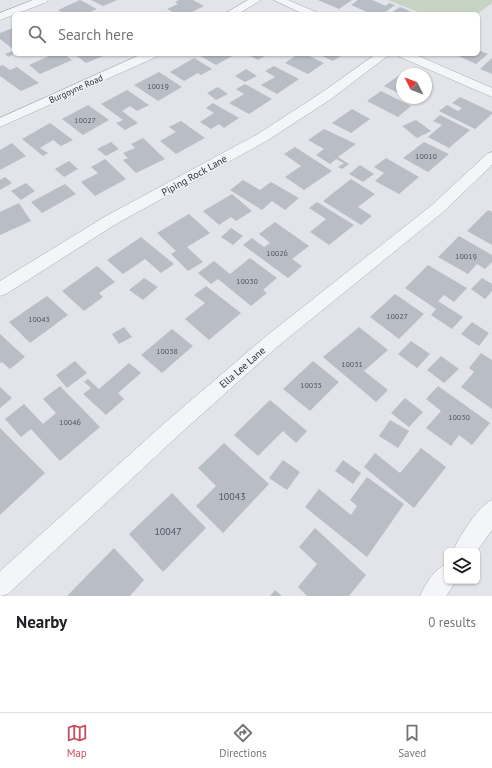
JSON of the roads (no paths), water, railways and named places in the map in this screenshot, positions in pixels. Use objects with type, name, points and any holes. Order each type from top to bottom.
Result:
[{"type":"street","points":[[13,12],[43,0]]},
{"type":"street","points":[[234,12],[256,0]]},
{"type":"street","points":[[279,0],[307,12]]},
{"type":"street","points":[[0,17],[12,12]]},
{"type":"street","name":"Burgoyne Road","points":[[0,123],[148,56]]},
{"type":"street","name":"Piping Rock Lane","points":[[0,289],[111,220],[263,137],[326,96],[381,56]]},
{"type":"street","points":[[409,56],[492,92]]},
{"type":"street","name":"Ella Lee Lane","points":[[0,586],[193,410],[271,342],[437,209],[492,157]]},
{"type":"street","points":[[466,548],[492,511]]},
{"type":"street","points":[[432,596],[444,579]]},
{"type":"street","points":[[0,592],[4,596]]}]
